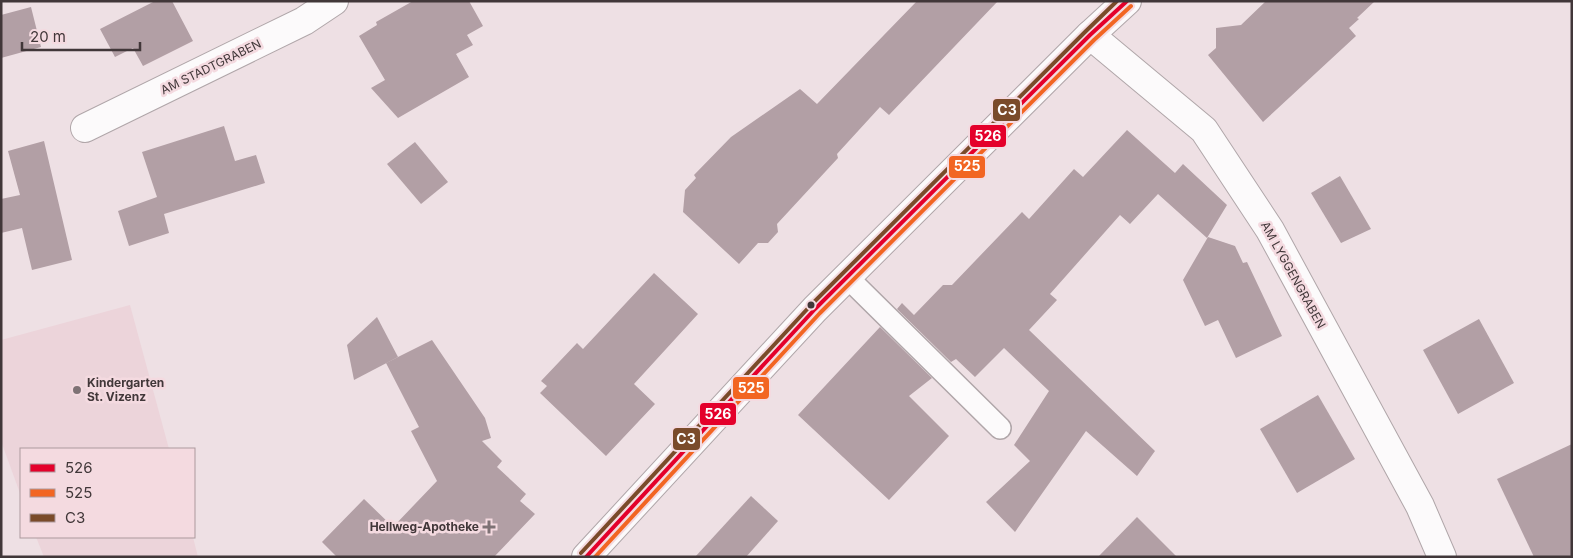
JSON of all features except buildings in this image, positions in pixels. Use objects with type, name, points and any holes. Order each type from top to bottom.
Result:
[{"type":"street","name":"AM STADTGRABEN","points":[[85,128],[304,21],[334,1]]},
{"type":"street","points":[[586,557],[846,277],[1090,35],[1127,1]]},
{"type":"street","name":"AM LYGGENGRABEN","points":[[1090,35],[1204,130],[1270,230],[1420,506],[1442,557]]},
{"type":"lane","points":[[846,277],[1000,428]]},
{"type":"shaded area","name":"Kindergarten St. Vizenz","points":[[130,305],[169,448],[20,448],[20,493],[1,441],[1,340]]},
{"type":"shaded area","points":[[36,538],[193,538],[198,557],[44,557]]},
{"type":"transit line","name":"C3","points":[[581,553],[811,305],[1117,1]]},
{"type":"transit line","name":"526","points":[[586,557],[815,309],[1090,35],[1127,1]]},
{"type":"transit line","name":"525","points":[[595,557],[820,313],[1094,40],[1131,6]]},
{"type":"place","name":"Kindergarten St. Vizenz","points":[[77,390]]},
{"type":"place","name":"Hellweg-Apotheke","points":[[489,527]]}]
